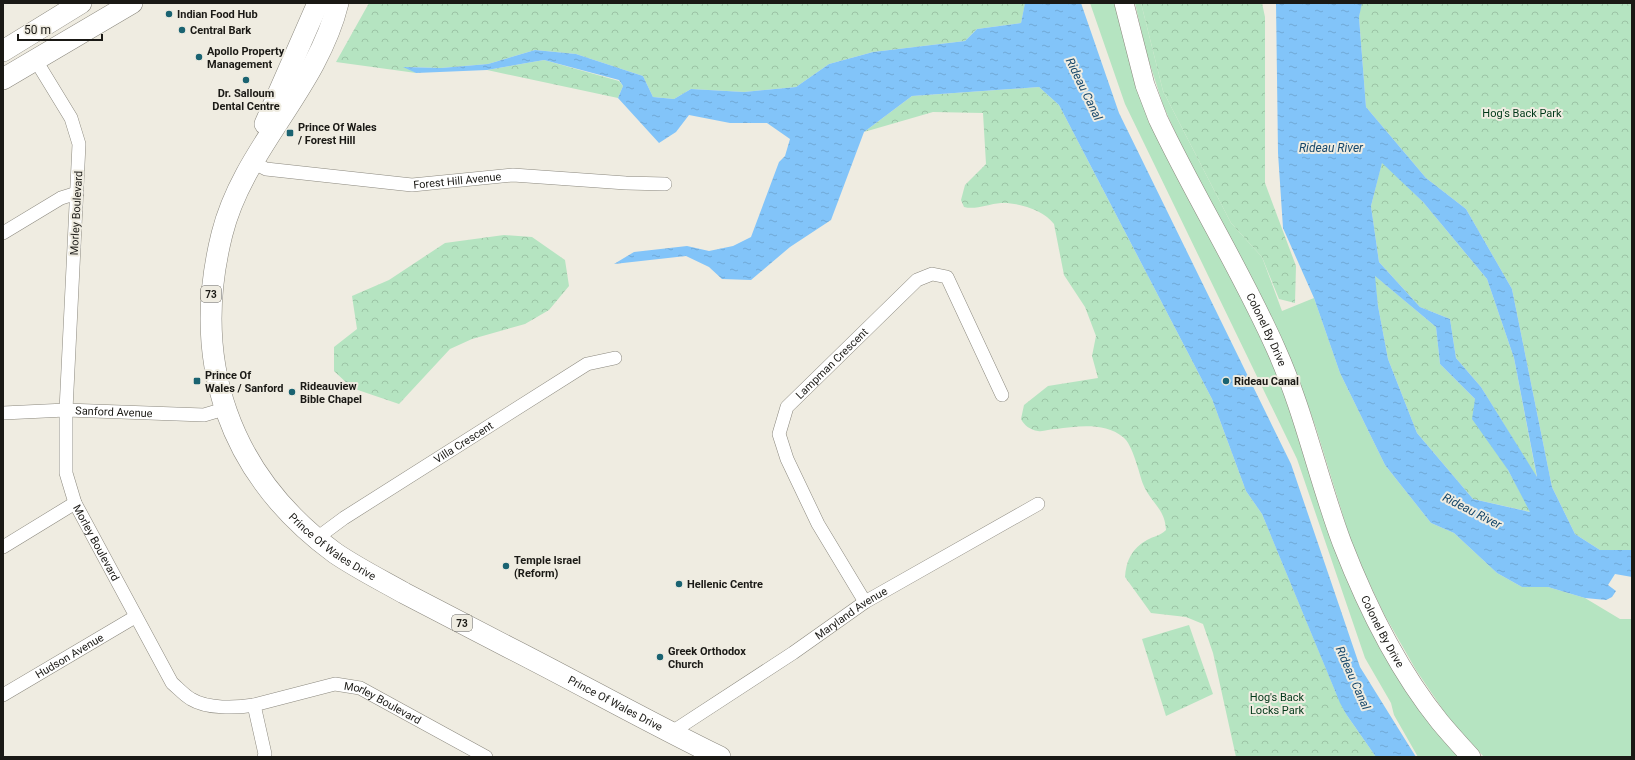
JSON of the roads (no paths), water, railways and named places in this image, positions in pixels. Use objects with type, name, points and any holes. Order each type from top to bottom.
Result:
[{"type":"main road","points":[[3,51],[82,3]]},
{"type":"main road","points":[[3,79],[132,3]]},
{"type":"main road","points":[[300,49],[302,3]]},
{"type":"main road","name":"Prince Of Wales Drive","points":[[295,80],[300,49],[318,3]]},
{"type":"main road","name":"Prince Of Wales Drive","points":[[345,3],[335,12],[295,80],[266,123],[254,159],[230,208],[222,235],[211,296],[213,349],[224,410],[241,448],[262,480],[285,508],[334,552],[367,573],[720,757]]},
{"type":"main road","name":"Colonel By Drive","points":[[1124,3],[1144,85],[1158,119],[1277,350],[1307,431],[1342,542],[1358,582],[1391,647],[1417,689],[1439,721],[1471,757]]},
{"type":"street","name":"Morley Boulevard","points":[[35,59],[71,118],[79,144],[66,410],[66,473],[76,503],[172,683],[192,700],[217,707],[244,707],[335,684],[360,688],[486,757]]},
{"type":"street","name":"Forest Hill Avenue","points":[[254,159],[266,169],[412,185],[514,175],[626,183],[665,184]]},
{"type":"street","points":[[3,233],[61,198],[77,193]]},
{"type":"street","name":"Lampman Crescent","points":[[865,602],[818,524],[787,460],[779,434],[787,407],[917,280],[932,274],[947,277],[1002,395]]},
{"type":"street","name":"Villa Crescent","points":[[317,538],[344,518],[587,364],[615,358]]},
{"type":"street","name":"Sanford Avenue","points":[[3,413],[66,410],[204,414],[224,410]]},
{"type":"street","points":[[3,547],[76,503]]},
{"type":"street","name":"Maryland Avenue","points":[[672,732],[794,653],[865,602],[1038,504]]},
{"type":"street","name":"Hudson Avenue","points":[[3,695],[135,616]]},
{"type":"street","points":[[254,705],[265,754],[264,757]]},
{"type":"water","name":"Rideau Canal","points":[[1025,3],[1081,3],[1119,113],[1291,464],[1360,667],[1416,757],[1376,757],[1346,714],[1340,703],[1262,514],[1246,491],[1212,399],[1059,105],[1039,87],[912,96],[864,132],[831,220],[790,247],[751,280],[722,279],[709,267],[686,256],[614,264],[634,252],[687,246],[709,251],[733,246],[751,237],[779,162],[785,156],[790,139],[767,123],[730,123],[689,115],[676,132],[659,143],[618,98],[623,86],[619,80],[544,60],[487,70],[416,73],[403,67],[441,68],[488,64],[535,50],[576,54],[643,76],[653,97],[674,99],[691,89],[744,92],[796,87],[829,64],[873,52],[965,41],[977,29],[1021,23]]},
{"type":"water","name":"Rideau River","points":[[1276,3],[1362,3],[1359,17],[1366,107],[1426,178],[1466,209],[1512,289],[1552,487],[1575,534],[1600,550],[1632,550],[1632,577],[1615,574],[1608,585],[1616,591],[1612,597],[1606,600],[1585,598],[1548,587],[1522,587],[1497,573],[1454,533],[1431,523],[1385,465],[1340,373],[1314,298],[1283,228],[1278,153]],"holes":[[[1382,163],[1423,202],[1487,279],[1514,358],[1537,477],[1481,387],[1456,358],[1450,319],[1420,307],[1379,262],[1371,206]],[[1375,276],[1436,327],[1440,364],[1475,399],[1472,419],[1508,470],[1530,512],[1473,499],[1417,433],[1388,359],[1378,306]]]},
{"type":"place","name":"Indian Food Hub","points":[[169,14]]},
{"type":"place","name":"Central Bark","points":[[182,30]]},
{"type":"place","name":"Apollo Property Management","points":[[199,57]]},
{"type":"place","name":"Dr. Salloum Dental Centre","points":[[246,80]]},
{"type":"place","name":"Prince Of Wales / Forest Hill","points":[[290,133]]},
{"type":"place","name":"Prince Of Wales / Sanford","points":[[197,381]]},
{"type":"place","name":"Rideau Canal","points":[[1226,381]]},
{"type":"place","name":"Rideauview Bible Chapel","points":[[292,392]]},
{"type":"place","name":"Temple Israel (Reform)","points":[[506,566]]},
{"type":"place","name":"Hellenic Centre","points":[[679,584]]},
{"type":"place","name":"Greek Orthodox Church","points":[[660,657]]},
{"type":"park label","name":"Hog's Back Park","points":[[1522,113]]},
{"type":"park label","name":"Hog's Back Locks Park","points":[[1277,703]]}]
